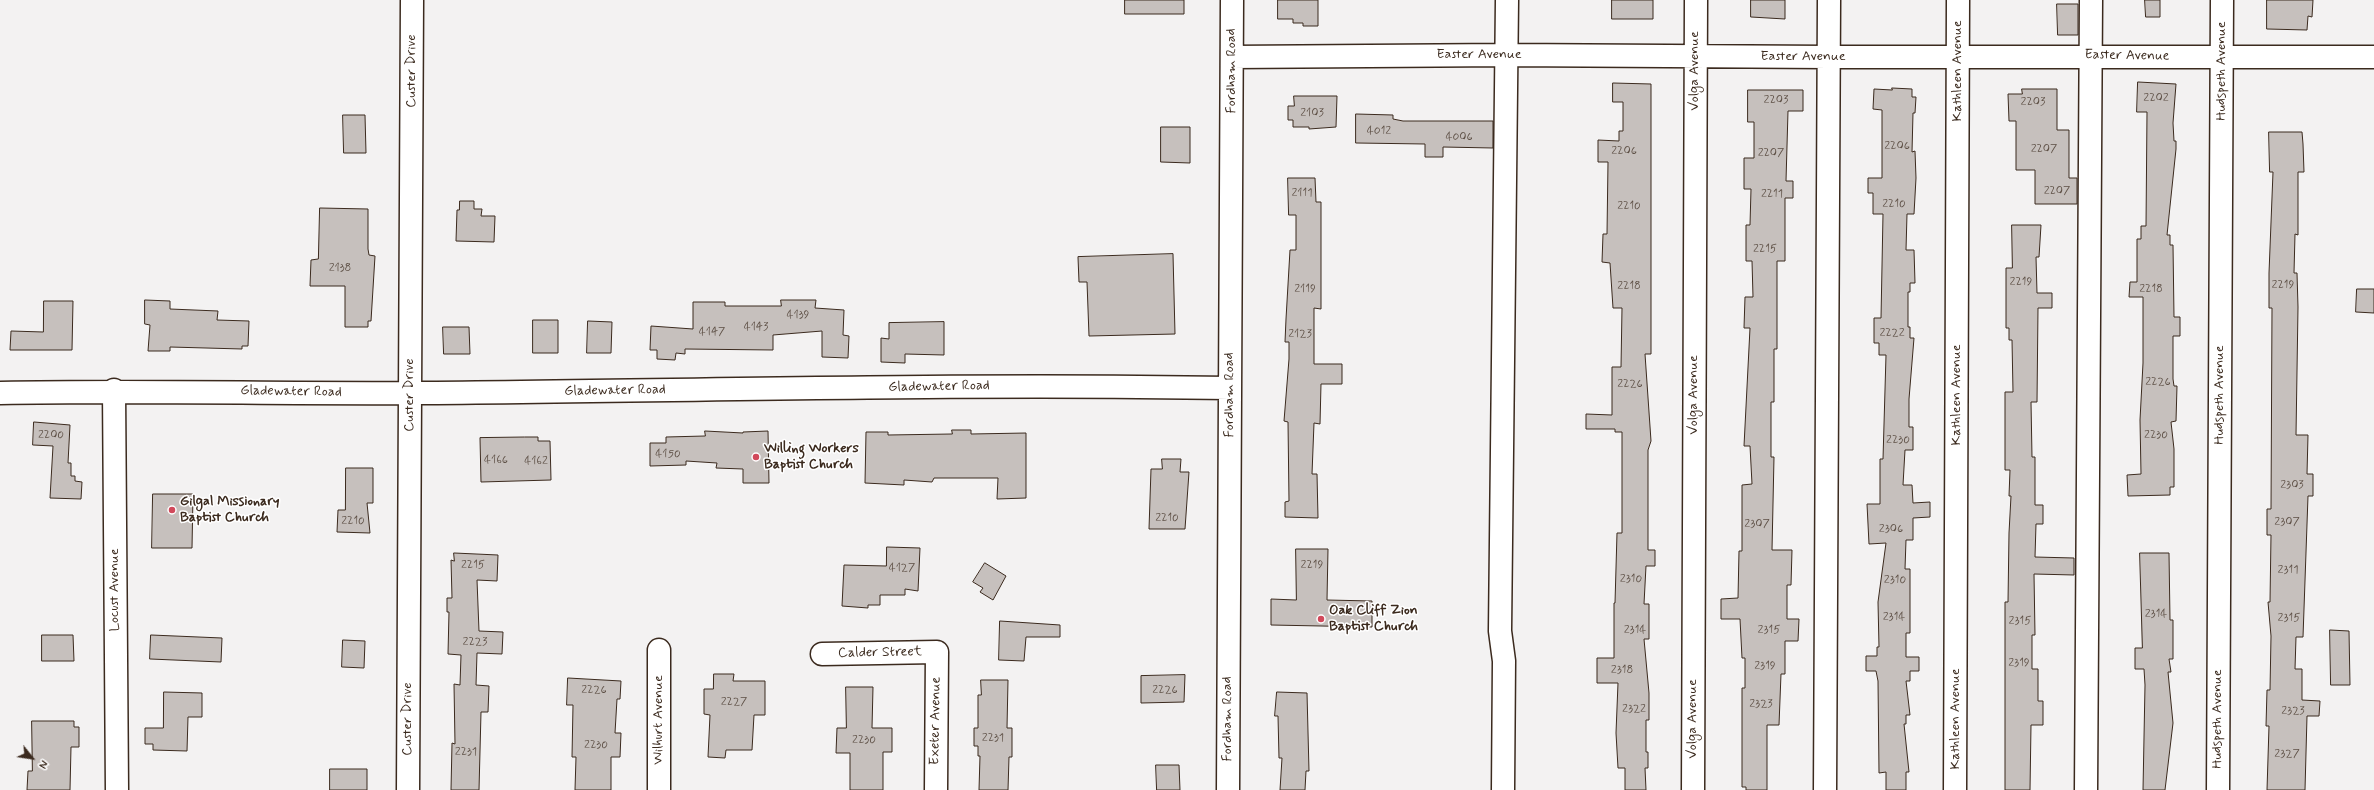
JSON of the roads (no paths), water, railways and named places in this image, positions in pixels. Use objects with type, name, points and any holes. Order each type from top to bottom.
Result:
[{"type":"street","name":"Custer Drive","points":[[408,790],[412,0]]},
{"type":"street","name":"Fordham Road","points":[[1228,790],[1232,0]]},
{"type":"street","points":[[1502,790],[1504,661],[1500,631],[1507,0]]},
{"type":"street","name":"Volga Avenue","points":[[1692,790],[1696,0]]},
{"type":"street","points":[[1825,790],[1830,0]]},
{"type":"street","name":"Kathleen Avenue","points":[[1955,790],[1959,57],[1958,0]]},
{"type":"street","points":[[2086,790],[2091,0]]},
{"type":"street","name":"Hudspeth Avenue","points":[[2218,790],[2222,0]]},
{"type":"street","name":"Easter Avenue","points":[[1232,57],[1506,55],[1829,57],[2374,57]]},
{"type":"street","name":"Gladewater Road","points":[[0,393],[114,390],[410,393],[997,386],[1230,388]]},
{"type":"street","name":"Locust Avenue","points":[[114,390],[117,790]]},
{"type":"street","name":"Wilhurt Avenue","points":[[659,650],[659,790]]},
{"type":"street","name":"Calder Street","points":[[822,654],[937,652]]},
{"type":"street","name":"Exeter Avenue","points":[[936,790],[937,652]]},
{"type":"place","name":"Willing Workers Baptist Church","points":[[756,457]]},
{"type":"place","name":"Gilgal Missionary Baptist Church","points":[[172,510]]},
{"type":"place","name":"Oak Cliff Zion Baptist Church","points":[[1321,619]]}]
